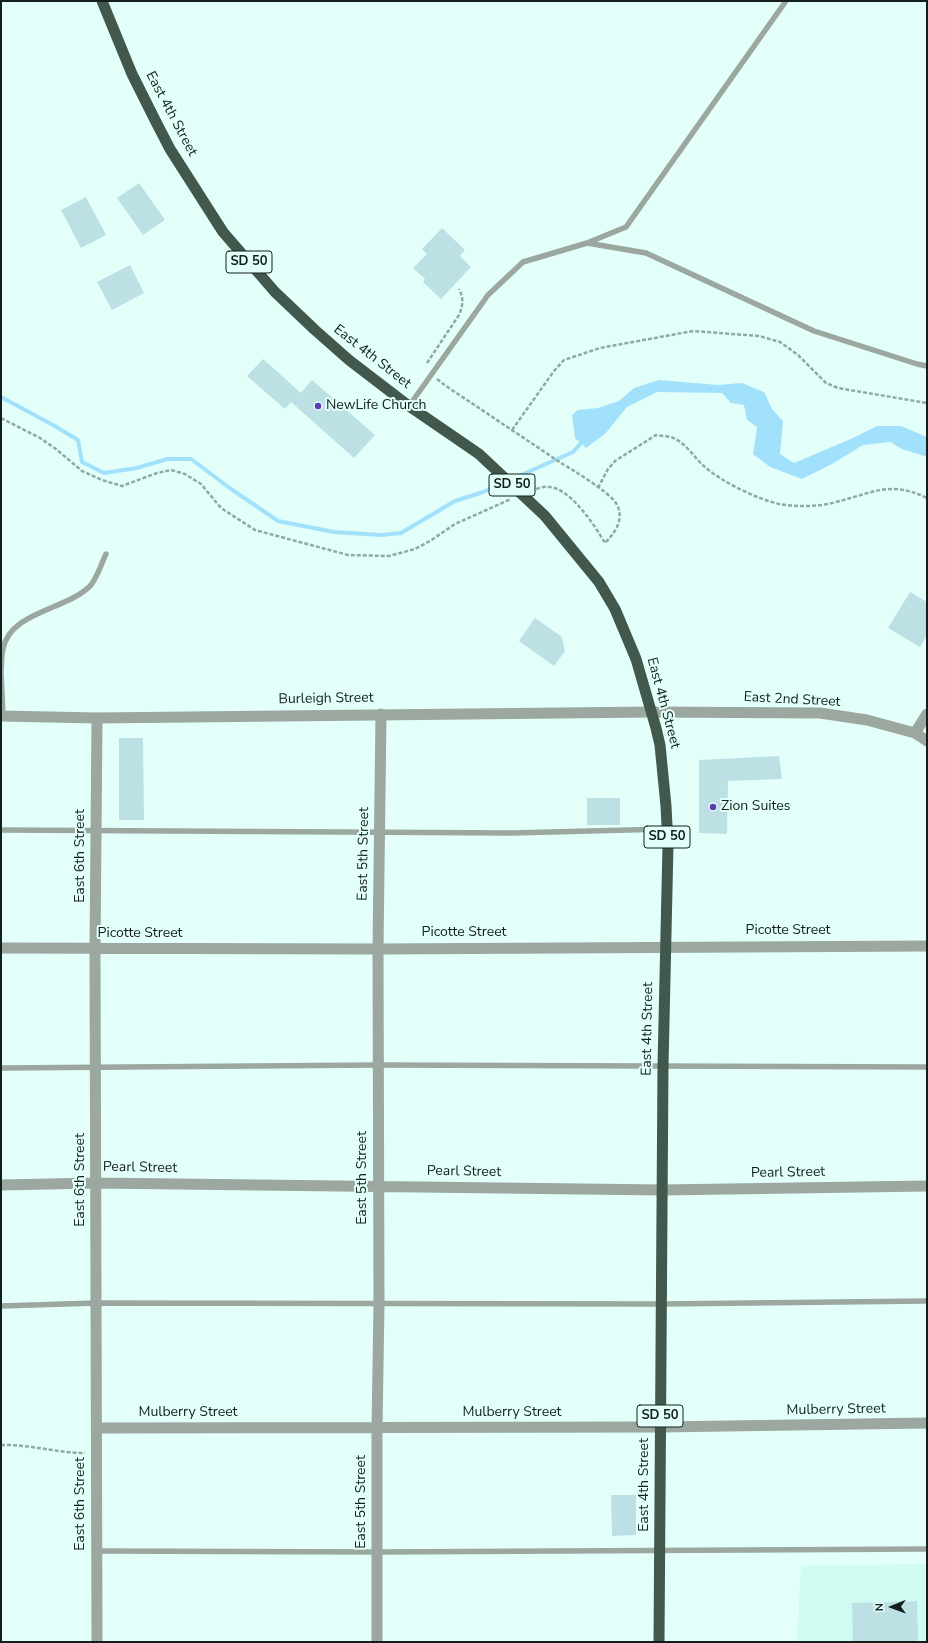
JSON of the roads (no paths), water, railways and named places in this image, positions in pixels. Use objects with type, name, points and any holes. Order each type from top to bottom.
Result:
[{"type":"highway","name":"East 4th Street","points":[[102,1],[129,66],[170,149],[224,232],[275,292],[315,330],[349,360],[409,406],[479,454],[545,516],[599,582],[614,609],[632,648],[652,712],[660,745],[663,766],[667,829],[664,946],[659,1642]]},
{"type":"street","name":"Burleigh Street","points":[[2,716],[97,718],[652,712]]},
{"type":"street","name":"East 2nd Street","points":[[652,712],[820,714],[867,720],[915,733],[927,741]]},
{"type":"street","name":"East 5th Street","points":[[377,1642],[377,1428],[379,1304],[378,948],[381,714]]},
{"type":"street","points":[[915,733],[927,714]]},
{"type":"street","name":"East 6th Street","points":[[97,718],[95,949],[97,1642]]},
{"type":"street","name":"Picotte Street","points":[[1,948],[95,949],[927,946]]},
{"type":"street","name":"Pearl Street","points":[[1,1184],[96,1183],[662,1190],[927,1186]]},
{"type":"street","name":"Mulberry Street","points":[[97,1428],[660,1428],[927,1423]]},
{"type":"lane","points":[[409,406],[488,295],[523,262],[587,243],[626,227],[786,1]]},
{"type":"lane","points":[[587,243],[646,253],[814,331],[927,366]]},
{"type":"lane","points":[[2,716],[1,672],[3,648],[12,630],[30,617],[68,601],[90,586],[106,554]]},
{"type":"lane","points":[[1,830],[96,832],[512,833],[667,829]]},
{"type":"lane","points":[[1,1068],[378,1066],[927,1067]]},
{"type":"lane","points":[[1,1306],[96,1303],[661,1304],[927,1301]]},
{"type":"lane","points":[[96,1551],[377,1552],[927,1549]]},
{"type":"water","points":[[659,380],[718,385],[742,383],[764,392],[772,409],[783,421],[780,454],[794,463],[877,426],[901,426],[927,437],[927,457],[902,449],[890,442],[863,445],[832,464],[802,479],[770,467],[753,454],[757,427],[747,420],[744,405],[731,403],[722,393],[657,392],[627,407],[605,434],[586,448],[575,438],[572,415],[578,410],[598,408],[619,401],[634,388]]},
{"type":"waterway","points":[[1,397],[78,440],[82,462],[104,473],[137,468],[167,459],[191,459],[231,489],[278,521],[334,532],[381,535],[401,533],[455,501],[483,492],[573,452],[581,443]]},
{"type":"place","name":"NewLife Church","points":[[318,406]]},
{"type":"place","name":"Zion Suites","points":[[713,807]]}]
